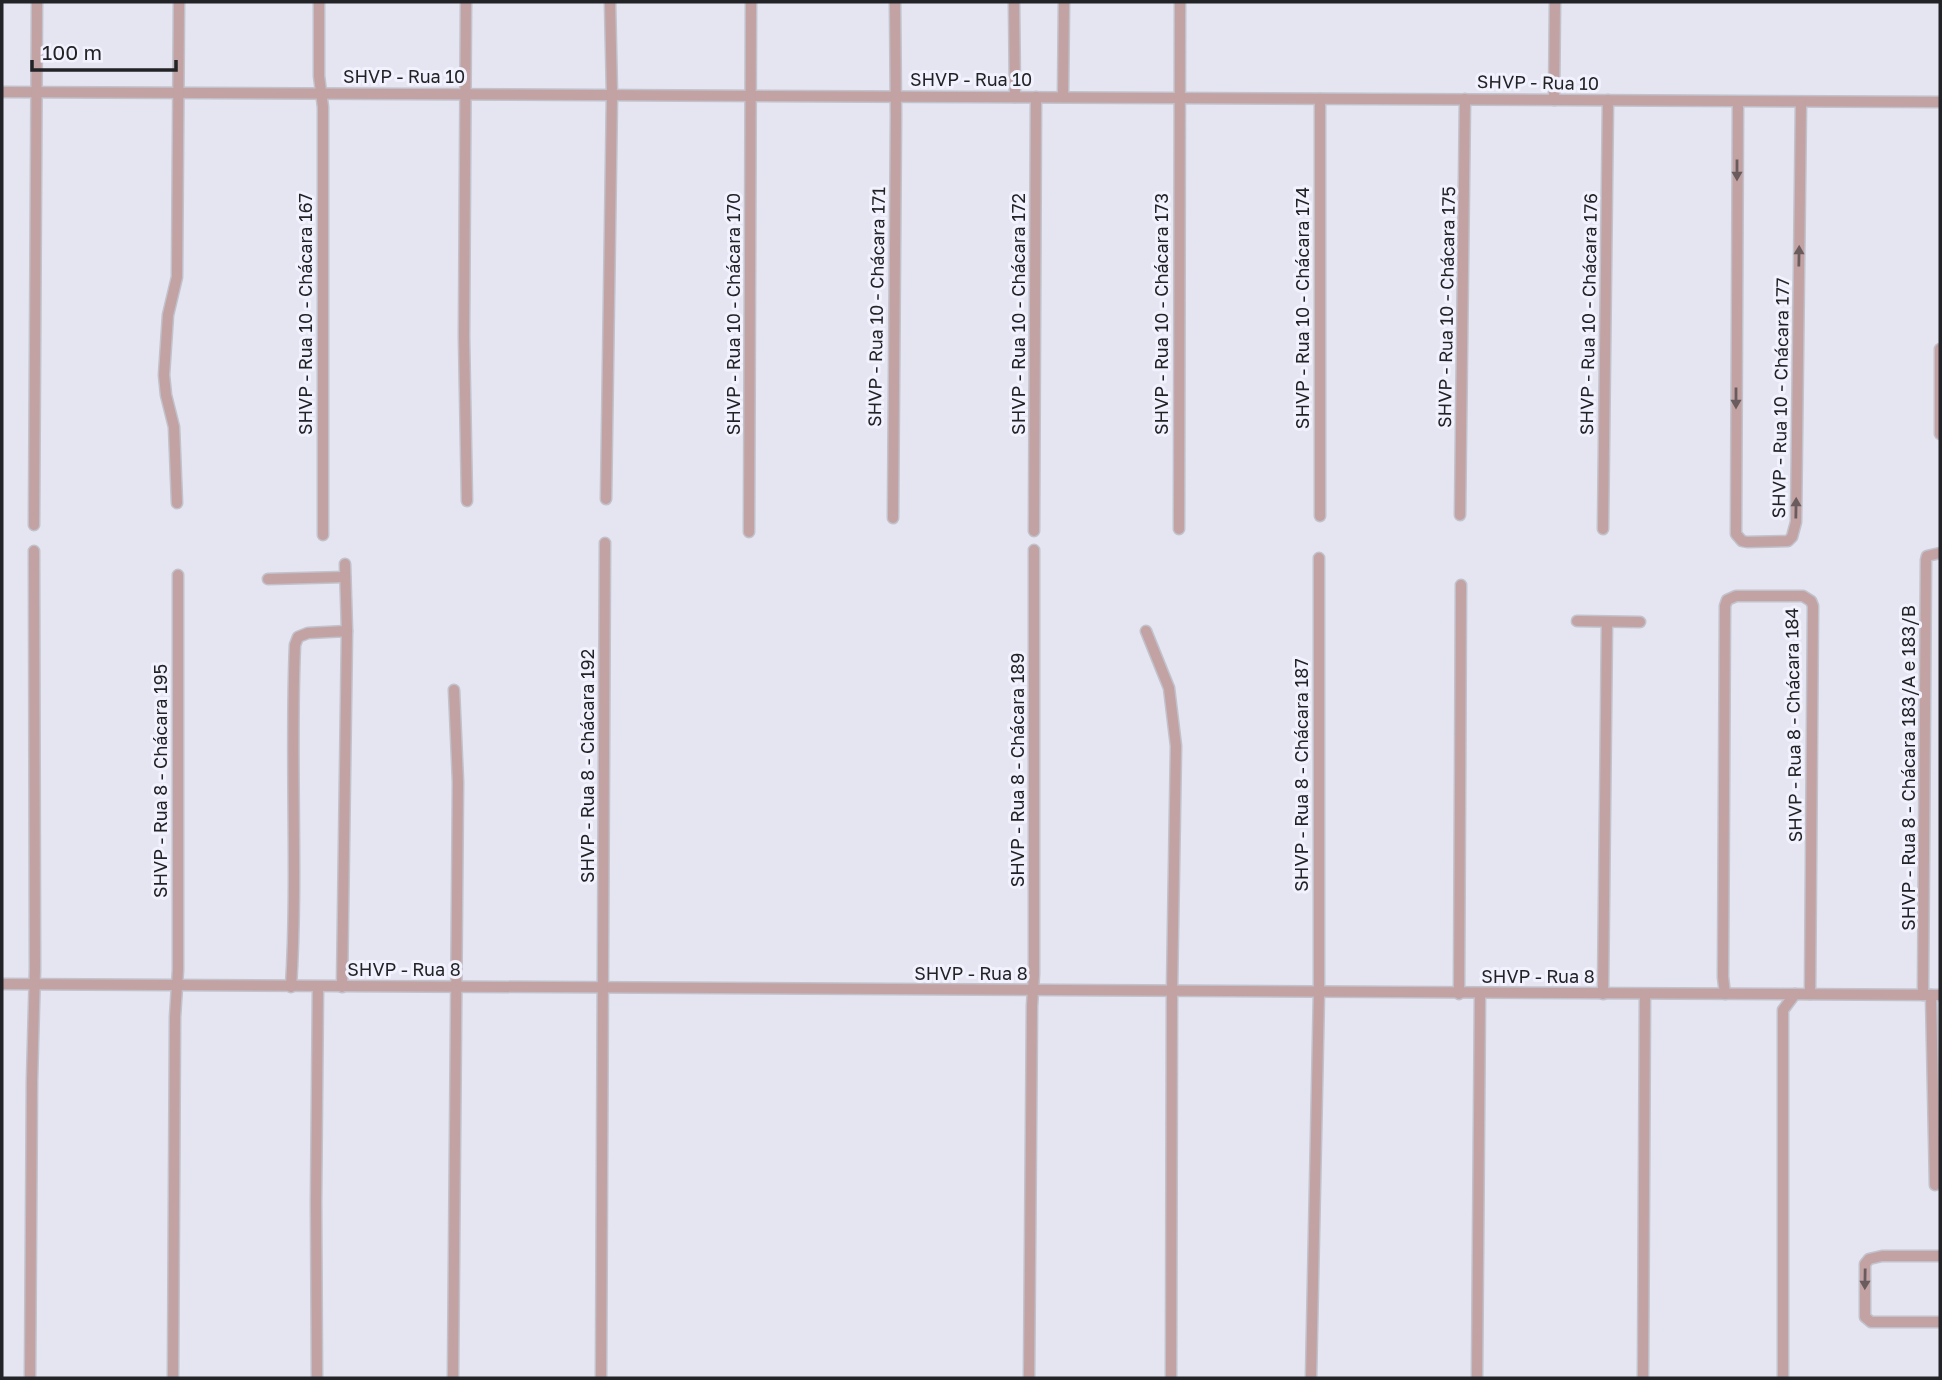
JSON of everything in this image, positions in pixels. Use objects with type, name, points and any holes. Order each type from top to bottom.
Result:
[{"type":"street","points":[[34,524],[37,2]]},
{"type":"street","points":[[177,503],[174,427],[164,376],[168,315],[177,277],[179,2]]},
{"type":"street","name":"SHVP - Rua 10 - Chácara 167","points":[[319,2],[318,76],[323,173],[323,535]]},
{"type":"street","points":[[466,2],[464,337],[467,501]]},
{"type":"street","points":[[606,499],[612,95],[610,2]]},
{"type":"street","name":"SHVP - Rua 10 - Chácara 170","points":[[749,532],[751,2]]},
{"type":"street","name":"SHVP - Rua 10 - Chácara 171","points":[[893,518],[895,2]]},
{"type":"street","points":[[1014,2],[1015,97]]},
{"type":"street","points":[[1063,97],[1064,2]]},
{"type":"street","name":"SHVP - Rua 10 - Chácara 173","points":[[1179,529],[1180,2]]},
{"type":"street","points":[[1554,100],[1555,2]]},
{"type":"street","name":"SHVP - Rua 10","points":[[2,92],[1940,102]]},
{"type":"street","name":"SHVP - Rua 10 - Chácara 172","points":[[1034,531],[1036,97]]},
{"type":"street","name":"SHVP - Rua 10 - Chácara 174","points":[[1320,99],[1320,516]]},
{"type":"street","name":"SHVP - Rua 10 - Chácara 175","points":[[1460,515],[1465,99]]},
{"type":"street","name":"SHVP - Rua 10 - Chácara 176","points":[[1603,528],[1608,100]]},
{"type":"street","name":"SHVP - Rua 10 - Chácara 177","points":[[1738,102],[1736,534],[1737,538],[1747,542],[1788,541],[1792,537],[1796,522],[1801,102]]},
{"type":"street","points":[[1940,349],[1940,434]]},
{"type":"street","name":"SHVP - Rua 8 - Chácara 192","points":[[601,1378],[605,543]]},
{"type":"street","points":[[30,1378],[34,551]]},
{"type":"street","name":"SHVP - Rua 8 - Chácara 189","points":[[1029,1378],[1034,551]]},
{"type":"street","name":"SHVP - Rua 8 - Chácara 183/A e 183/B","points":[[1932,995],[1926,560],[1930,554],[1940,553]]},
{"type":"street","name":"SHVP - Rua 8 - Chácara 187","points":[[1311,1378],[1320,992],[1319,558]]},
{"type":"street","points":[[342,987],[347,631],[345,564]]},
{"type":"street","name":"SHVP - Rua 8 - Chácara 195","points":[[173,1378],[175,987],[178,970],[178,575]]},
{"type":"street","points":[[268,579],[345,577]]},
{"type":"street","points":[[1459,994],[1461,585]]},
{"type":"street","name":"SHVP - Rua 8 - Chácara 184","points":[[1726,995],[1723,977],[1726,828],[1725,606],[1727,600],[1736,596],[1803,596],[1811,601],[1812,606],[1810,993]]},
{"type":"street","points":[[1577,621],[1640,622]]},
{"type":"street","points":[[1603,993],[1607,622]]},
{"type":"street","points":[[291,987],[296,855],[293,703],[295,645],[298,637],[307,633],[347,631]]},
{"type":"street","points":[[1146,631],[1169,688],[1176,746],[1171,1378]]},
{"type":"street","points":[[453,1378],[458,782],[454,690]]},
{"type":"street","name":"SHVP - Rua 8","points":[[2,984],[1932,995]]},
{"type":"street","points":[[317,1378],[318,987]]},
{"type":"street","points":[[1477,1378],[1480,993]]},
{"type":"street","points":[[1643,1378],[1645,994]]},
{"type":"street","points":[[1783,1378],[1783,1010],[1795,994]]},
{"type":"street","points":[[1932,995],[1935,1185]]},
{"type":"street","points":[[1940,1256],[1882,1256],[1869,1259],[1865,1264],[1864,1308],[1865,1317],[1871,1322],[1940,1322]]}]
